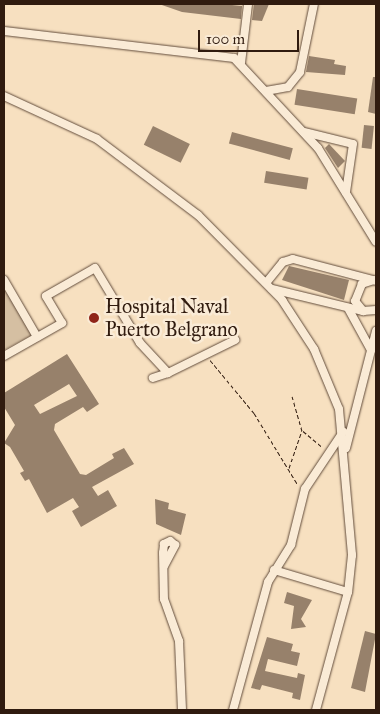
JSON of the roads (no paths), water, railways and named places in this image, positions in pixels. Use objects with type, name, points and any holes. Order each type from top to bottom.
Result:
[{"type":"street","points":[[240,63],[248,4]]},
{"type":"street","points":[[266,91],[282,90],[296,81],[314,4]]},
{"type":"street","points":[[4,31],[225,56],[240,63],[304,132],[346,192],[376,242]]},
{"type":"street","points":[[4,96],[74,126],[135,165],[198,215],[269,286],[314,348],[331,386],[343,432],[352,536],[348,592],[316,710]]},
{"type":"street","points":[[304,132],[353,144],[346,192]]},
{"type":"street","points":[[269,286],[283,262],[292,260],[376,281]]},
{"type":"street","points":[[4,356],[62,323],[46,296],[95,268],[140,344],[168,373]]},
{"type":"street","points":[[4,280],[37,337]]},
{"type":"street","points":[[363,311],[356,304],[357,292],[365,282],[376,281]]},
{"type":"street","points":[[269,286],[363,311],[376,310]]},
{"type":"street","points":[[347,307],[355,314],[371,351]]},
{"type":"street","points":[[345,453],[376,331]]},
{"type":"street","points":[[153,378],[168,373],[236,340]]},
{"type":"street","points":[[233,710],[274,570],[291,545],[303,494],[343,432]]},
{"type":"street","points":[[164,566],[164,599],[179,642],[182,710]]},
{"type":"street","points":[[274,570],[348,592]]},
{"type":"place","name":"Hospital Naval Puerto Belgrano","points":[[94,318]]}]
